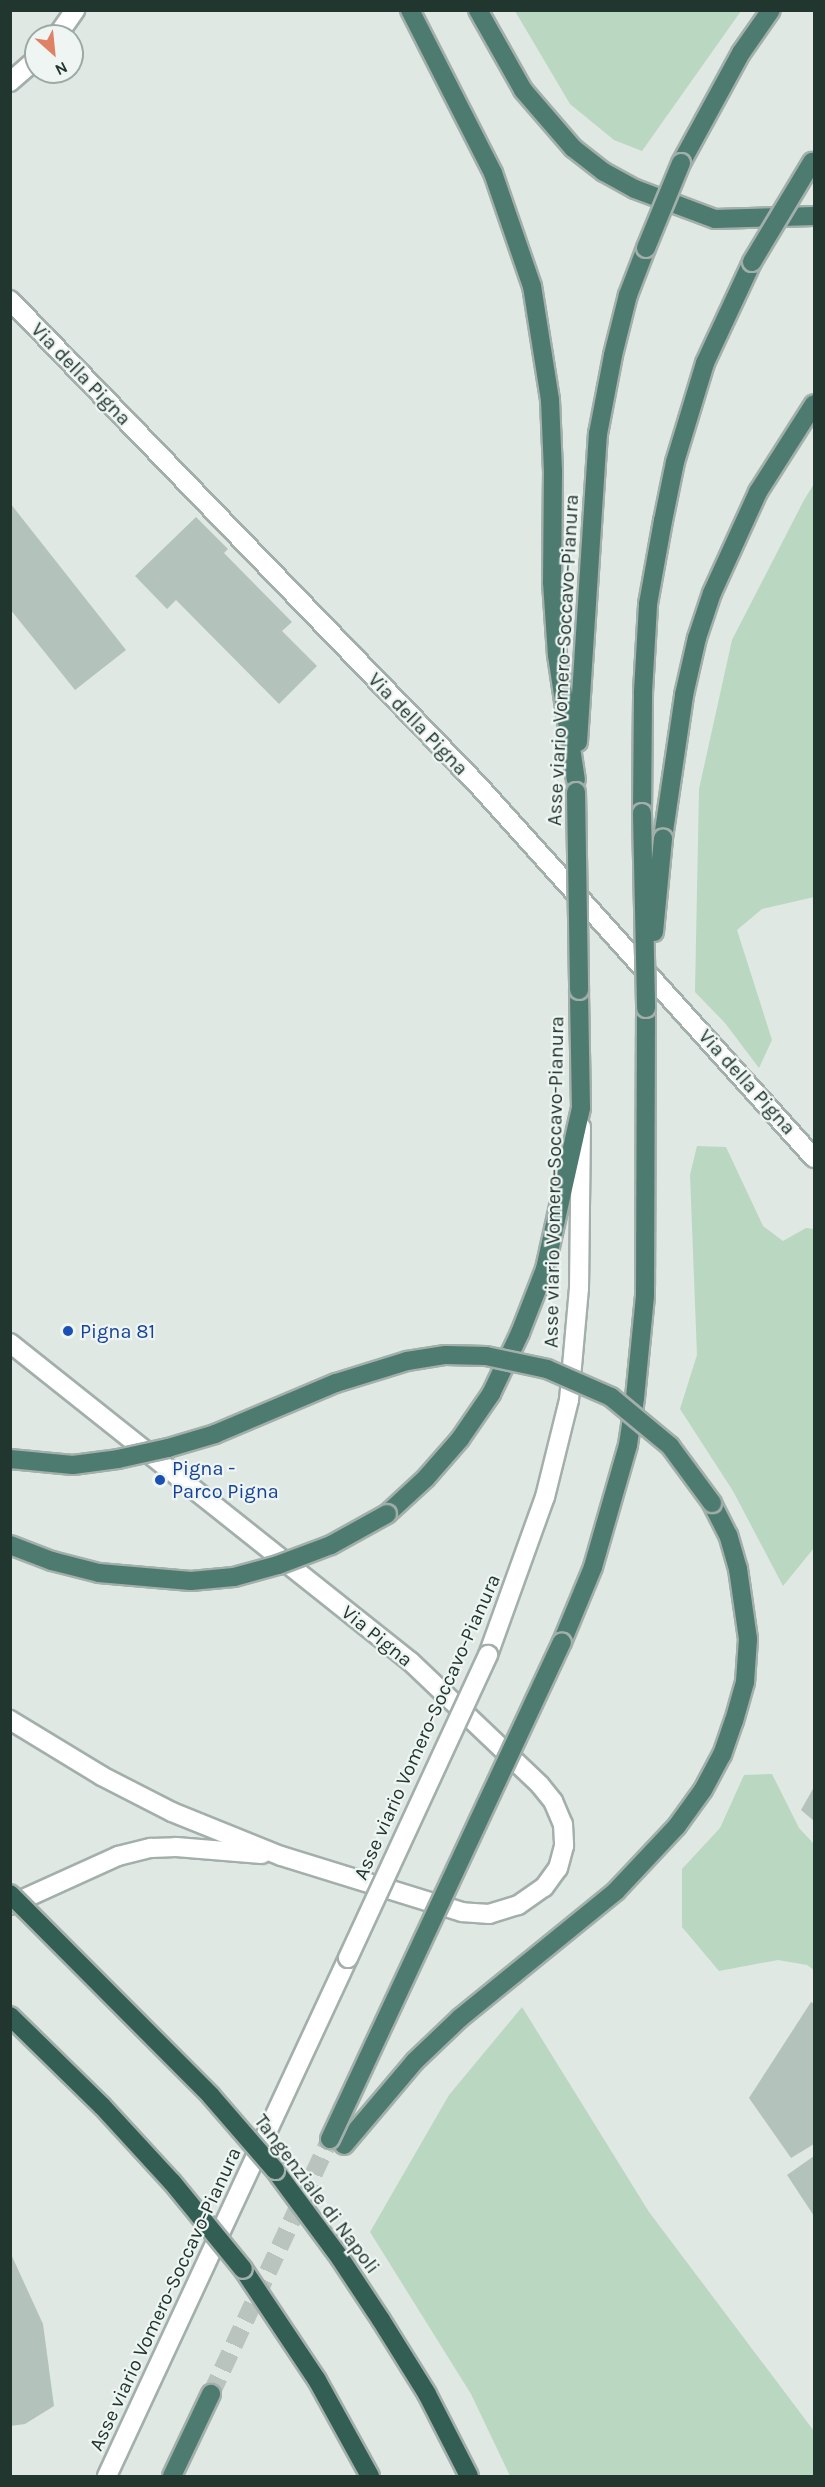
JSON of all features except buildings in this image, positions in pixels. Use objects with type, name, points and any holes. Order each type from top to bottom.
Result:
[{"type":"highway","points":[[410,10],[493,173],[532,286],[550,400],[553,471],[552,582],[557,655],[576,786]]},
{"type":"highway","points":[[478,10],[523,90],[573,148],[604,172],[635,189],[715,219],[814,216]]},
{"type":"highway","name":"Asse viario Vomero-Soccavo-Pianura","points":[[581,1108],[576,786],[598,434],[615,345],[628,295],[646,248],[681,163],[741,53],[771,10]]},
{"type":"highway","points":[[10,1459],[74,1465],[118,1460],[215,1434],[336,1383],[407,1361],[446,1355],[486,1356],[547,1369],[611,1397],[670,1446],[712,1503],[728,1535],[738,1569],[748,1640],[745,1682],[735,1722],[722,1755],[703,1790],[649,1858],[616,1891],[460,2018],[337,2142],[562,1642],[593,1567],[628,1445],[635,1398],[645,1296],[646,1008],[642,813],[643,692],[648,604],[675,462],[705,363],[752,262],[813,160]]},
{"type":"highway","points":[[646,1008],[663,838],[684,695],[697,638],[712,593],[758,492],[814,404]]},
{"type":"highway","points":[[10,1545],[52,1561],[99,1572],[191,1581],[234,1576],[278,1565],[331,1545],[387,1514],[460,1439],[491,1394],[520,1333],[545,1269],[581,1108]]},
{"type":"highway","name":"Tangenziale di Napoli","points":[[10,1894],[211,2096],[275,2169],[340,2258],[381,2320],[427,2394],[469,2476]]},
{"type":"highway","points":[[10,2016],[102,2106],[172,2182],[243,2269],[317,2380],[370,2476]]},
{"type":"highway","points":[[172,2476],[211,2394]]},
{"type":"main road","points":[[65,24],[75,10]]},
{"type":"main road","points":[[10,82],[24,70]]},
{"type":"main road","name":"Via della Pigna","points":[[10,300],[478,786],[814,1158]]},
{"type":"main road","name":"Asse viario Vomero-Soccavo-Pianura","points":[[107,2476],[488,1655],[545,1497],[569,1400],[579,1288],[581,1108]]},
{"type":"main road","name":"Via Pigna","points":[[10,1343],[411,1662],[554,1801],[563,1824],[564,1846],[558,1868],[544,1887],[518,1905],[489,1914],[462,1912],[281,1856],[172,1812],[102,1776],[10,1720]]},
{"type":"main road","name":"Via Pigna","points":[[10,1905],[118,1856],[151,1848],[176,1847],[281,1856]]},
{"type":"green space","points":[[515,11],[741,11],[642,151],[614,140],[570,104]]},
{"type":"green space","points":[[814,484],[814,897],[762,909],[737,930],[772,1040],[759,1068],[725,1023],[695,992],[699,789],[732,640]]},
{"type":"green space","points":[[697,1146],[726,1147],[763,1226],[783,1241],[806,1228],[814,1229],[814,1548],[783,1586],[733,1491],[680,1409],[697,1355],[690,1175]]},
{"type":"green space","points":[[772,1774],[799,1828],[814,1844],[814,1970],[807,1965],[778,1960],[719,1971],[682,1927],[682,1869],[720,1828],[744,1775]]},
{"type":"green space","points":[[522,2007],[649,2212],[814,2431],[814,2476],[510,2476],[471,2394],[370,2232],[449,2095]]},
{"type":"tunnel","points":[[211,2394],[330,2139]]},
{"type":"place","name":"Pigna 81","points":[[68,1331]]},
{"type":"place","name":"Pigna - Parco Pigna","points":[[160,1480]]}]
